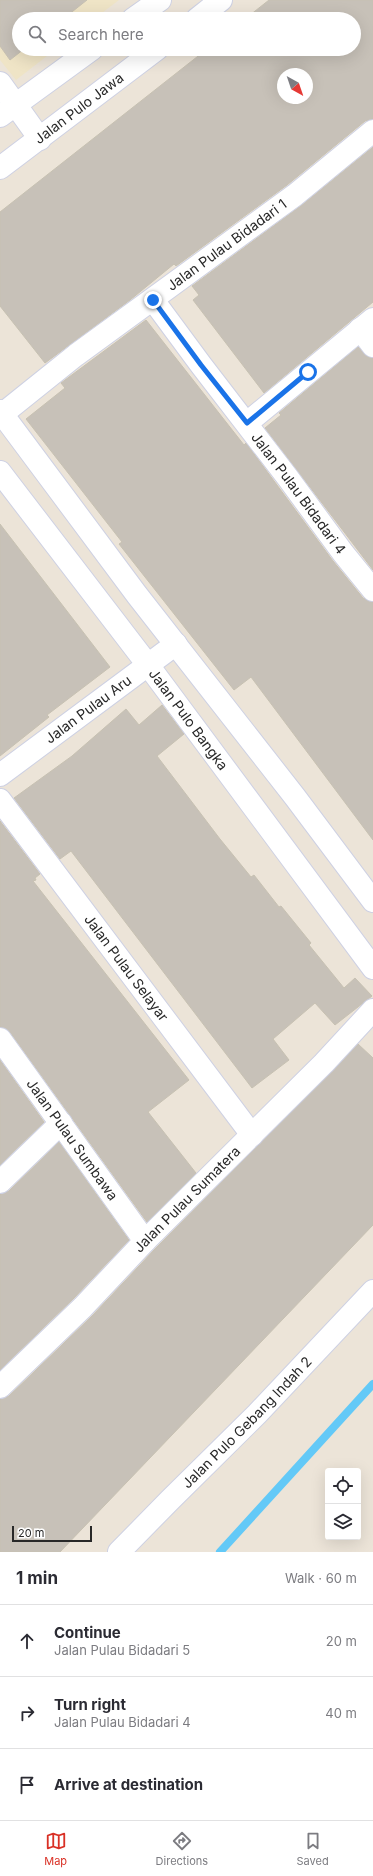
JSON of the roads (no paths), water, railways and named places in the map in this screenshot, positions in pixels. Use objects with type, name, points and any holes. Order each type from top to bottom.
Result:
[{"type":"street","points":[[143,12],[160,0]]},
{"type":"street","points":[[206,12],[221,0]]},
{"type":"street","points":[[8,110],[82,56]]},
{"type":"street","name":"Jalan Pulo Jawa","points":[[0,168],[148,56]]},
{"type":"street","points":[[0,83],[8,110],[40,139]]},
{"type":"street","name":"Jalan Pulau Bidadari 1","points":[[1,413],[76,355],[295,195],[373,131]]},
{"type":"street","name":"Jalan Pulau Bidadari 4","points":[[153,300],[201,365],[247,423],[343,553],[365,578],[373,590]]},
{"type":"street","points":[[247,423],[369,331]]},
{"type":"street","points":[[1,413],[137,595],[373,901]]},
{"type":"street","name":"Jalan Pulo Bangka","points":[[0,472],[148,665],[373,968]]},
{"type":"street","name":"Jalan Pulau Aru","points":[[0,775],[176,644]]},
{"type":"street","name":"Jalan Pulau Selayar","points":[[0,800],[252,1136]]},
{"type":"street","name":"Jalan Pulau Sumatera","points":[[0,1387],[83,1307],[145,1241],[252,1136],[373,1010]]},
{"type":"street","name":"Jalan Pulau Sumbawa","points":[[0,1039],[145,1241]]},
{"type":"street","points":[[0,1182],[61,1123]]},
{"type":"street","name":"Jalan Pulo Gebang Indah 2","points":[[119,1552],[258,1414],[373,1291]]},
{"type":"waterway","points":[[220,1552],[373,1384]]}]
